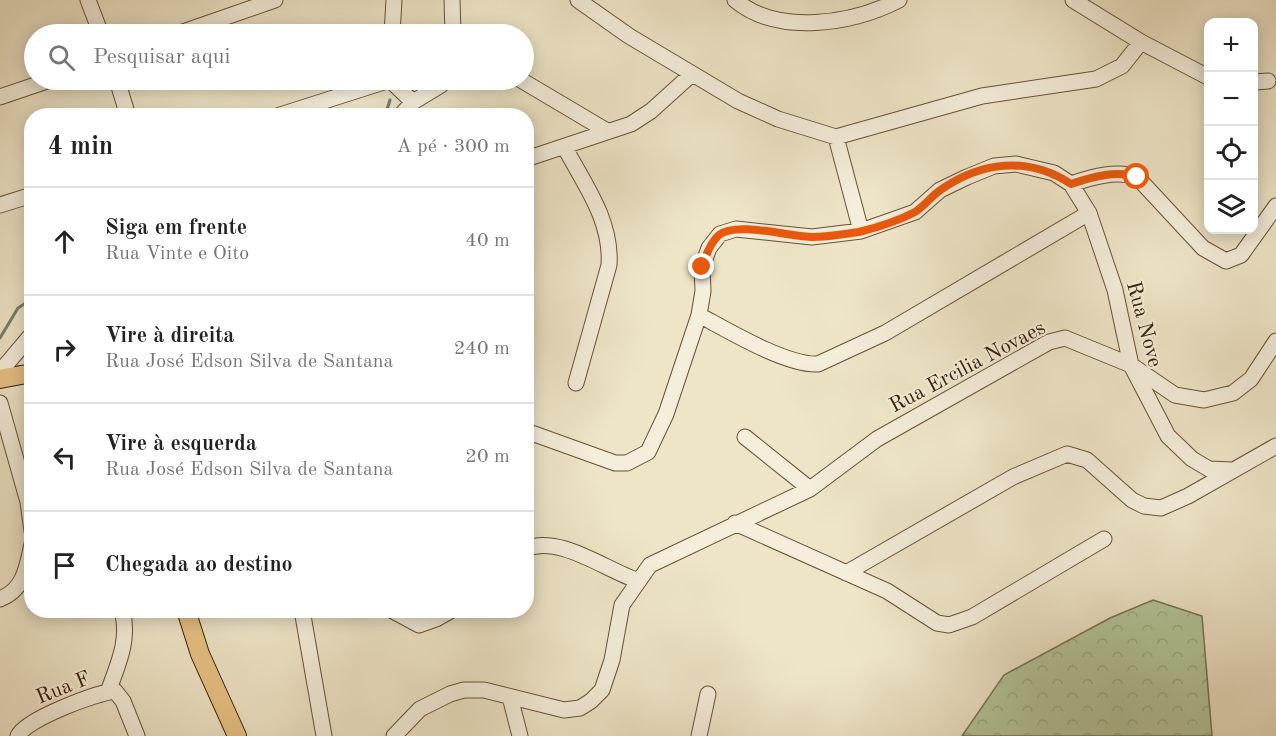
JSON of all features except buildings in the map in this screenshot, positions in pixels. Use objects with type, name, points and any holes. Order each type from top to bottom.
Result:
[{"type":"main road","points":[[0,379],[24,374]]},
{"type":"main road","points":[[189,618],[200,654],[237,736]]},
{"type":"street","points":[[88,0],[97,24]]},
{"type":"street","points":[[206,24],[275,0]]},
{"type":"street","points":[[393,24],[394,0]]},
{"type":"street","points":[[452,0],[453,24]]},
{"type":"street","points":[[578,0],[738,101],[778,119],[836,137],[982,96],[1096,79],[1122,66],[1140,42]]},
{"type":"street","points":[[735,0],[756,15],[788,22],[860,16],[899,0]]},
{"type":"street","points":[[1073,0],[1140,42],[1204,74]]},
{"type":"street","points":[[534,157],[565,148],[638,120],[693,74]]},
{"type":"street","points":[[534,88],[608,131]]},
{"type":"street","points":[[0,97],[24,89]]},
{"type":"street","points":[[120,90],[126,108]]},
{"type":"street","points":[[302,108],[359,90]]},
{"type":"street","points":[[400,90],[413,102]]},
{"type":"street","points":[[407,108],[433,90]]},
{"type":"street","points":[[836,137],[861,231]]},
{"type":"street","points":[[565,148],[603,218],[610,245],[609,265],[576,383]]},
{"type":"street","points":[[534,433],[615,463],[627,463],[648,452],[666,414],[699,315],[703,291],[702,267],[709,248],[720,234],[736,229],[812,237],[861,231],[915,212],[940,190],[994,166],[1016,164],[1054,173],[1071,184],[1094,176],[1137,177],[1203,248],[1226,261],[1241,255],[1276,206]]},
{"type":"street","name":"Rua Nove","points":[[1071,184],[1089,213],[1115,290],[1131,365],[1168,436],[1192,459],[1209,469],[1232,470]]},
{"type":"street","points":[[0,205],[24,198]]},
{"type":"street","points":[[699,315],[788,359],[808,365],[818,364],[885,333],[1089,213]]},
{"type":"street","name":"Rua Ercilia Novaes","points":[[394,736],[420,709],[450,694],[484,690],[564,710],[580,708],[602,690],[612,660],[622,605],[650,565],[810,489],[877,439],[1049,342],[1065,338],[1131,365],[1175,395],[1204,400],[1233,393],[1251,379],[1276,341]]},
{"type":"street","points":[[0,372],[24,344]]},
{"type":"street","points":[[0,403],[24,488]]},
{"type":"street","points":[[745,437],[810,489]]},
{"type":"street","points":[[846,573],[1013,477],[1067,454],[1087,460],[1131,500],[1154,508],[1169,506],[1276,446]]},
{"type":"street","points":[[735,523],[887,591],[937,624],[949,625],[972,617],[1104,539]]},
{"type":"street","points":[[534,545],[559,546],[639,581]]},
{"type":"street","points":[[0,599],[17,589],[24,576]]},
{"type":"street","points":[[108,692],[124,647],[126,633],[123,618]]},
{"type":"street","points":[[303,618],[324,736]]},
{"type":"street","points":[[406,618],[419,625],[439,618]]},
{"type":"street","name":"Rua F","points":[[18,736],[29,724],[115,691],[123,701],[137,736]]},
{"type":"street","points":[[699,736],[708,694]]},
{"type":"street","points":[[510,697],[520,736]]},
{"type":"green space","points":[[1153,600],[1202,616],[1212,736],[962,736],[1004,675],[1110,618]]},
{"type":"waterway","points":[[388,108],[390,100]]},
{"type":"waterway","points":[[0,338],[18,308],[24,304]]},
{"type":"route","points":[[702,267],[709,248],[720,234],[736,229],[812,237],[861,231],[915,212],[940,190],[994,166],[1016,164],[1036,168],[1054,173],[1071,184],[1094,176],[1131,175],[1137,177]]}]
